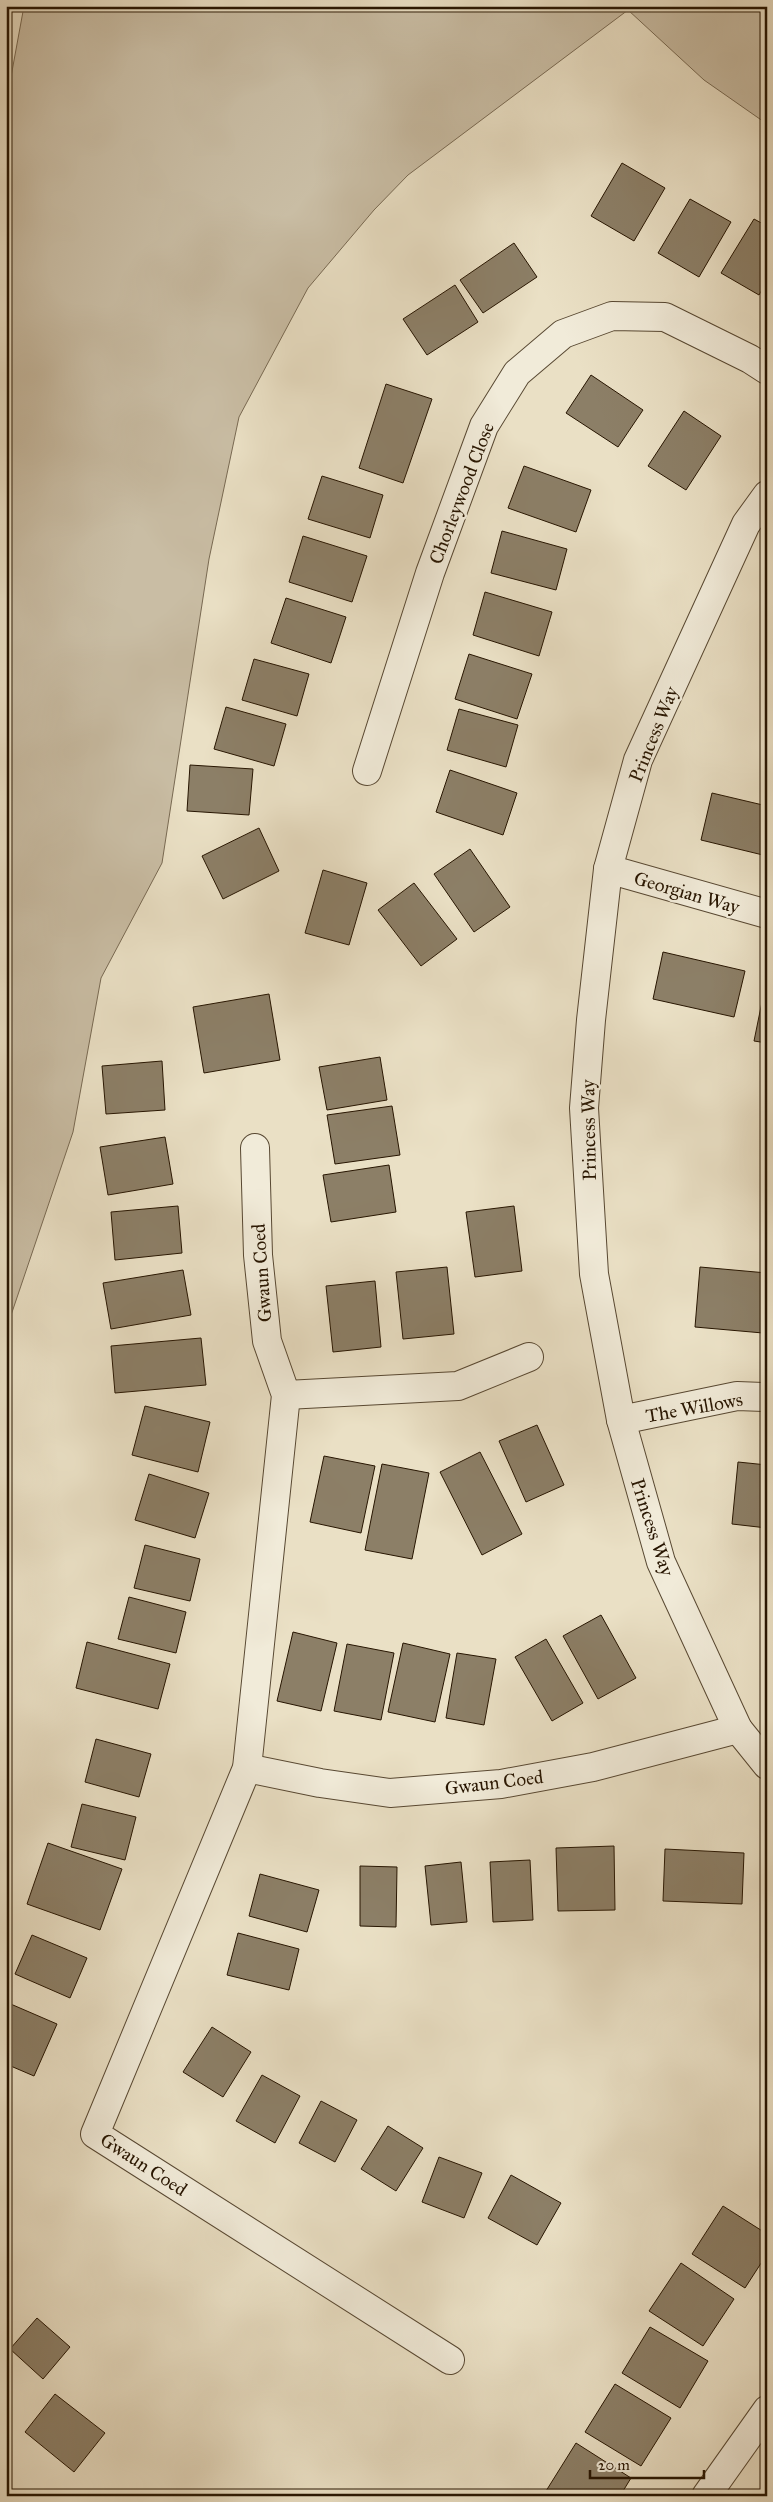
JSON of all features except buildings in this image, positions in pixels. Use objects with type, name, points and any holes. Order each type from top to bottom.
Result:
[{"type":"street","name":"Chorleywood Close","points":[[367,771],[430,573],[484,426],[518,373],[564,334],[612,316],[666,317],[750,359],[767,370]]},
{"type":"street","name":"Princess Way","points":[[767,495],[746,524],[638,760],[608,869],[591,1020],[584,1108],[594,1274],[621,1420],[661,1562],[738,1729],[767,1765]]},
{"type":"street","name":"Georgian Way","points":[[608,869],[767,914]]},
{"type":"street","name":"Gwaun Coed","points":[[255,1148],[258,1255],[267,1341],[286,1395],[247,1768],[95,2134],[450,2360]]},
{"type":"street","points":[[286,1395],[458,1386],[529,1357]]},
{"type":"street","name":"The Willows","points":[[621,1420],[737,1396],[767,1397]]},
{"type":"street","name":"Gwaun Coed","points":[[247,1768],[320,1783],[390,1793],[501,1784],[593,1767],[738,1729]]},
{"type":"street","points":[[706,2496],[767,2410]]},
{"type":"shaded area","points":[[24,6],[767,6],[767,124],[704,80],[628,10],[408,175],[374,210],[308,288],[239,417],[209,559],[162,863],[101,978],[73,1132],[6,1330],[6,104]]}]
